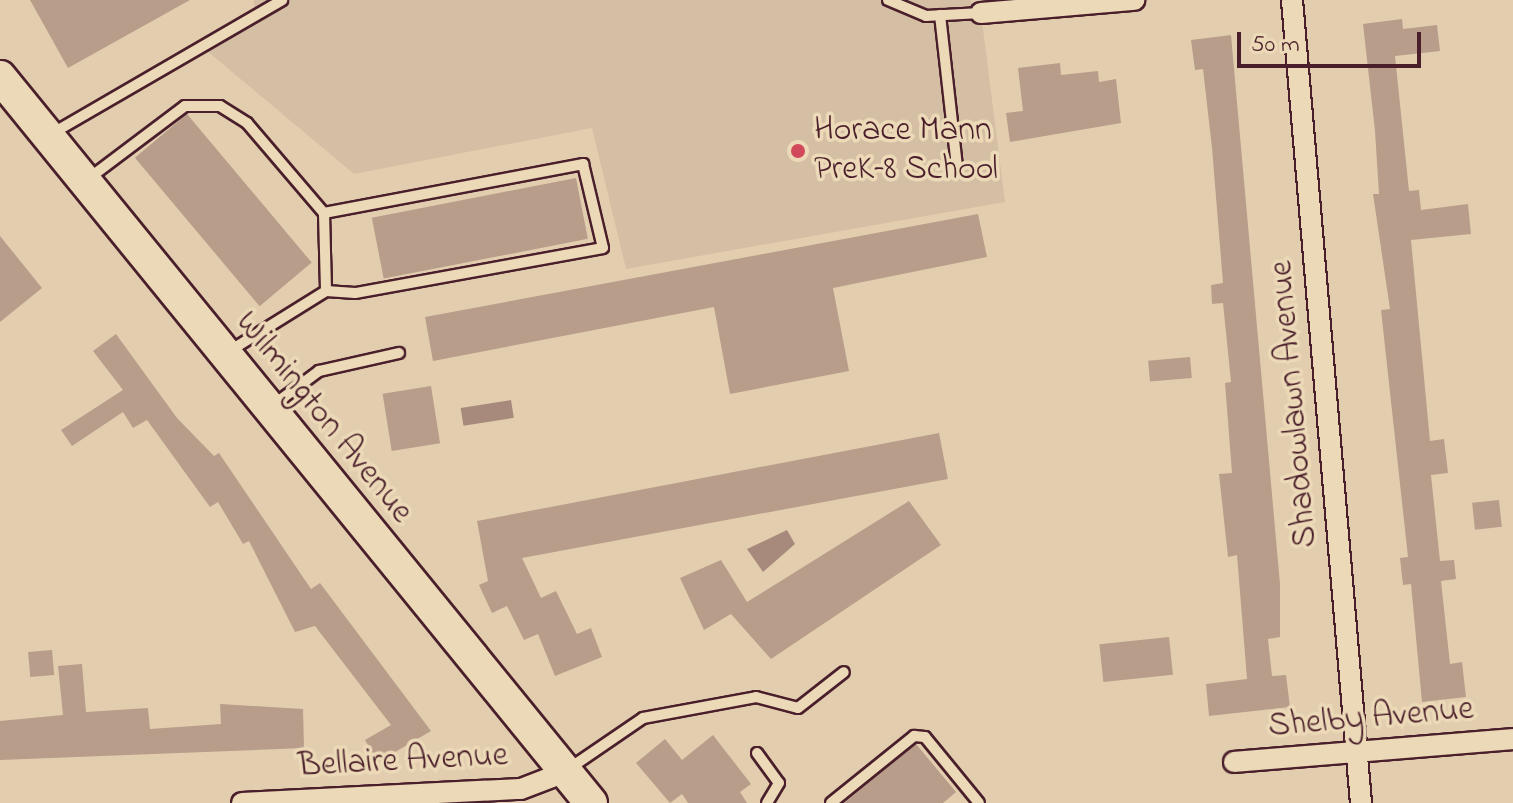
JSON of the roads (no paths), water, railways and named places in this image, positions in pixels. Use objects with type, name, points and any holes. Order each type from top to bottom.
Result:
[{"type":"main road","name":"Wilmington Avenue","points":[[0,77],[223,355],[591,803]]},
{"type":"street","points":[[981,13],[1134,0]]},
{"type":"street","name":"Shadowlawn Avenue","points":[[1292,0],[1361,803]]},
{"type":"street","name":"Shelby Avenue","points":[[1234,762],[1513,739]]},
{"type":"street","name":"Bellaire Avenue","points":[[242,803],[459,799],[521,789],[565,772]]},
{"type":"lane","points":[[47,136],[282,0]]},
{"type":"lane","points":[[888,0],[940,15],[981,13]]},
{"type":"lane","points":[[940,15],[957,166]]},
{"type":"lane","points":[[84,182],[185,106],[220,106],[247,123],[324,213],[326,291]]},
{"type":"lane","points":[[223,355],[326,291],[355,293],[603,248],[583,164],[324,213]]},
{"type":"lane","points":[[268,410],[319,371],[399,353]]},
{"type":"lane","points":[[565,772],[643,718],[756,697],[798,708],[844,672]]},
{"type":"lane","points":[[831,803],[914,736],[925,737],[979,803]]},
{"type":"lane","points":[[757,753],[779,783],[767,803]]},
{"type":"place","name":"Horace Mann PreK–8 School","points":[[798,151]]}]
